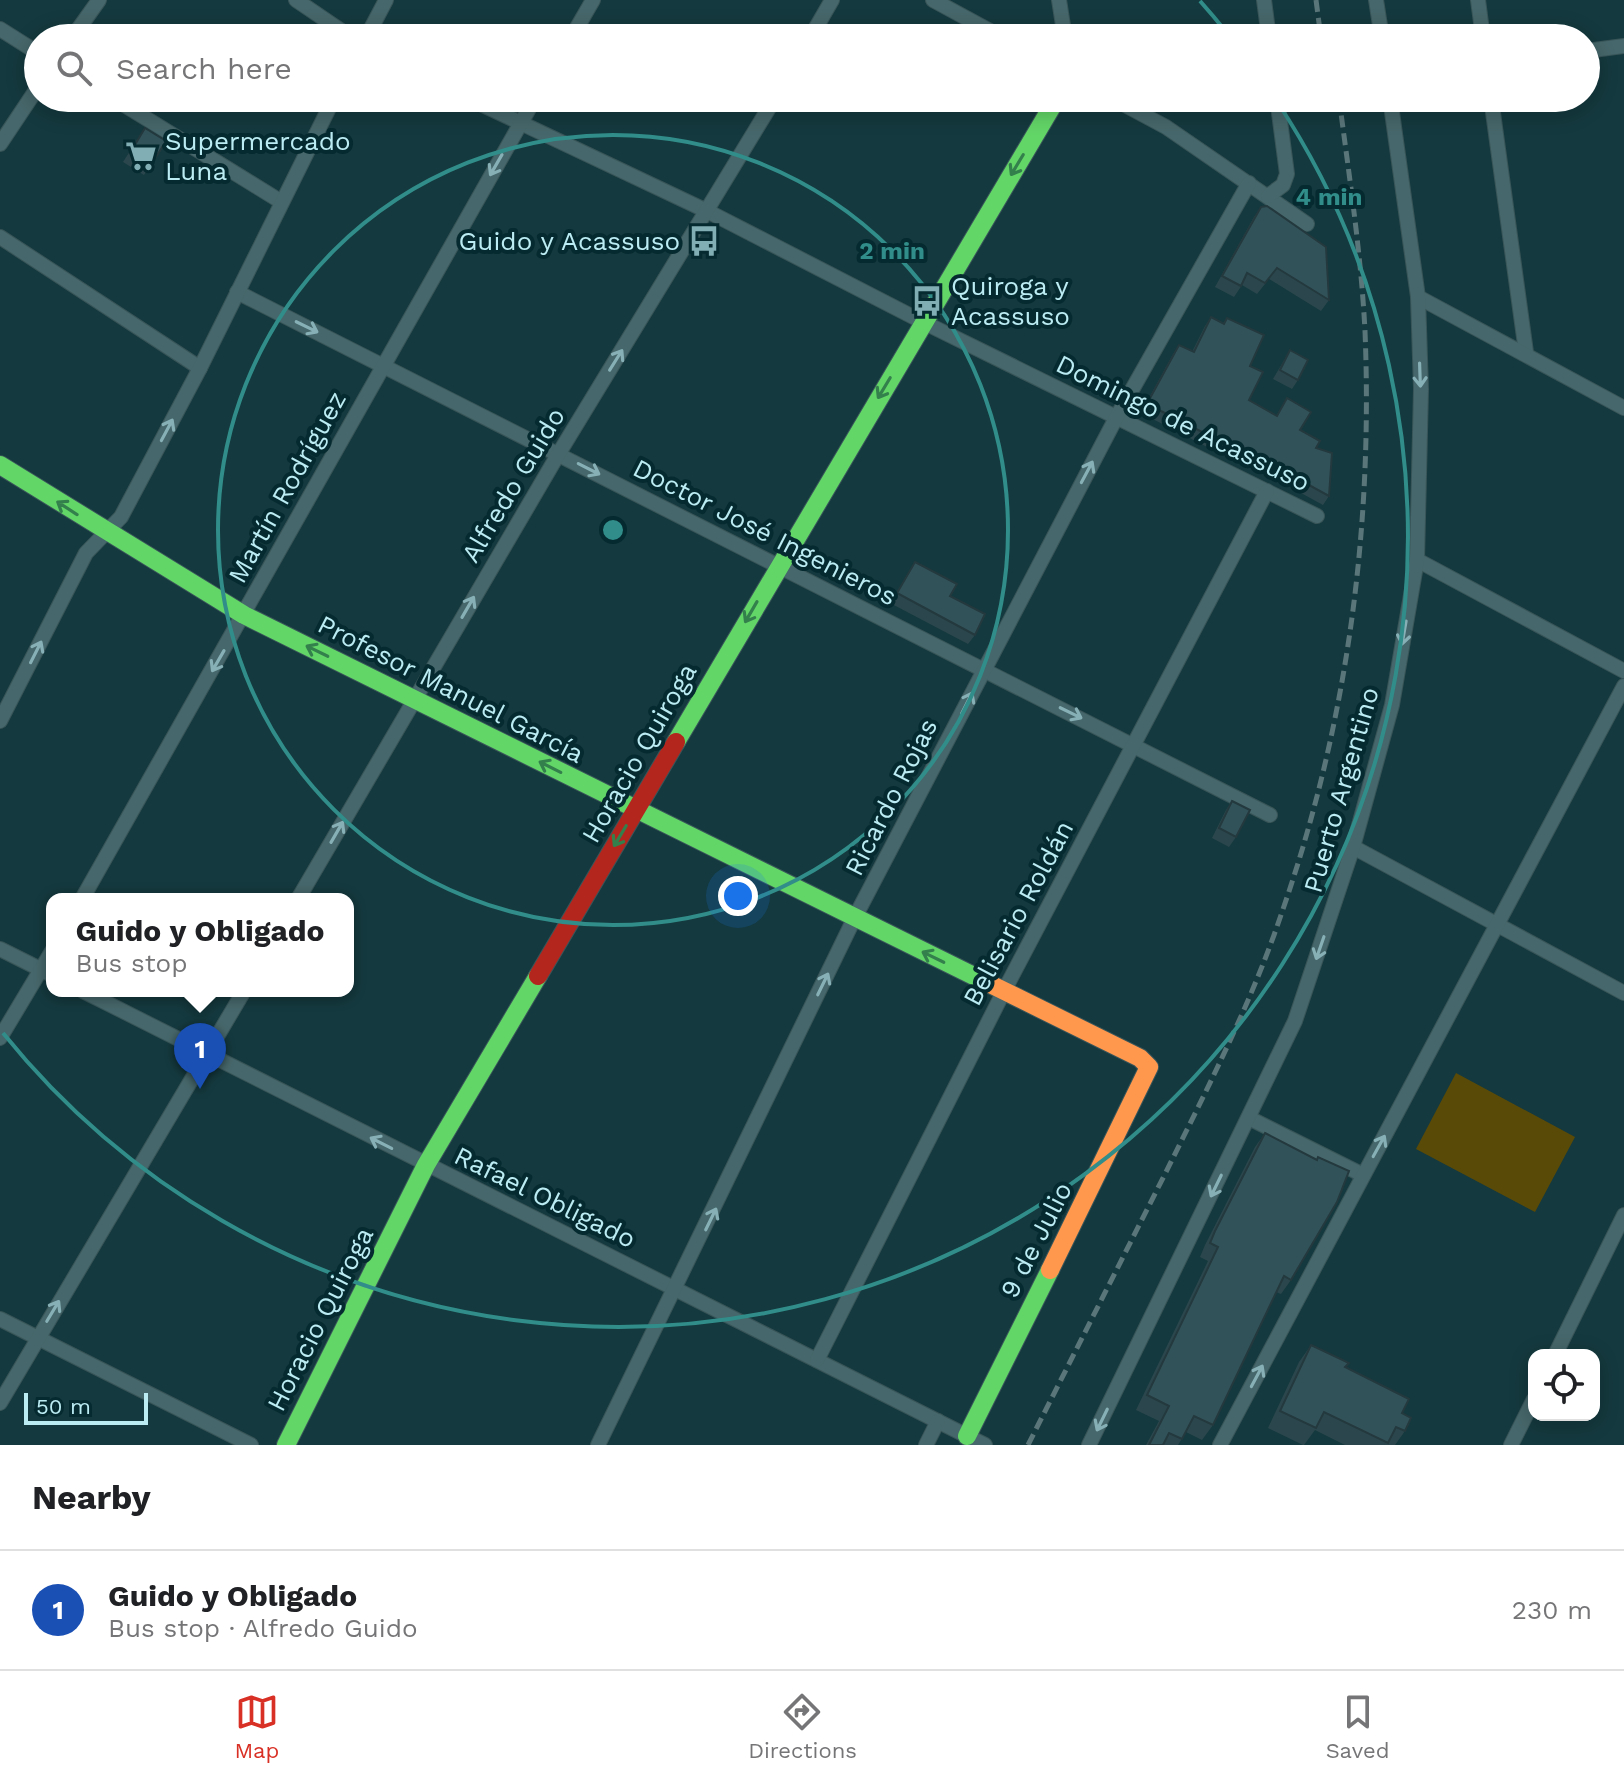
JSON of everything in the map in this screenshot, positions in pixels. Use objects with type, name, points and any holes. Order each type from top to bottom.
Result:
[{"type":"street","points":[[82,24],[99,0]]},
{"type":"street","points":[[296,0],[331,24]]},
{"type":"street","points":[[373,24],[386,0]]},
{"type":"street","points":[[579,24],[593,0]]},
{"type":"street","points":[[818,24],[832,0]]},
{"type":"street","points":[[933,0],[977,24]]},
{"type":"street","points":[[1059,0],[1063,24]]},
{"type":"street","points":[[1264,0],[1267,24]]},
{"type":"street","points":[[1376,0],[1380,24]]},
{"type":"street","points":[[1478,0],[1481,24]]},
{"type":"street","points":[[0,29],[24,44]]},
{"type":"street","points":[[1600,49],[1624,46]]},
{"type":"street","points":[[0,144],[24,108]]},
{"type":"street","points":[[136,112],[280,201]]},
{"type":"street","points":[[0,721],[86,553],[121,517],[200,368],[327,112]]},
{"type":"street","name":"Domingo de Acassuso","points":[[497,112],[709,212],[923,322],[1317,516]]},
{"type":"street","name":"Martín Rodríguez","points":[[85,893],[244,615],[381,364],[527,112]]},
{"type":"street","name":"Alfredo Guido","points":[[301,893],[559,453],[709,212],[767,112]]},
{"type":"street","name":"Horacio Quiroga","points":[[286,1445],[426,1165],[1049,112]]},
{"type":"street","points":[[1138,112],[1166,127],[1307,224]]},
{"type":"street","points":[[1268,196],[1283,185],[1287,174],[1279,112]]},
{"type":"street","name":"Puerto Argentino","points":[[1089,1445],[1295,1021],[1353,847],[1392,705],[1417,560],[1421,389],[1418,297],[1392,112]]},
{"type":"street","points":[[1493,112],[1526,352]]},
{"type":"street","name":"Ricardo Rojas","points":[[598,1445],[677,1289],[854,919],[1116,418],[1249,183]]},
{"type":"street","points":[[0,237],[200,368]]},
{"type":"street","name":"Doctor José Ingenieros","points":[[237,292],[1270,815]]},
{"type":"street","points":[[1418,297],[1526,352],[1624,408]]},
{"type":"street","name":"Profesor Manuel García","points":[[0,465],[106,533],[244,615],[635,811],[1140,1058],[1149,1067]]},
{"type":"street","name":"Belisario Roldán","points":[[817,1360],[1004,991],[1267,491]]},
{"type":"street","points":[[1417,560],[1624,671]]},
{"type":"street","points":[[1220,1445],[1624,686]]},
{"type":"street","points":[[1353,847],[1624,993]]},
{"type":"street","points":[[0,949],[46,972]]},
{"type":"street","points":[[0,1038],[46,973]]},
{"type":"street","name":"Rafael Obligado","points":[[95,997],[985,1445]]},
{"type":"street","points":[[0,1403],[240,997]]},
{"type":"street","name":"9 de Julio","points":[[967,1436],[1146,1079],[1149,1067]]},
{"type":"street","points":[[1249,1118],[1363,1175]]},
{"type":"street","points":[[1558,1349],[1624,1215]]},
{"type":"street","points":[[0,1319],[251,1445]]},
{"type":"street","points":[[1511,1445],[1528,1411]]},
{"type":"street","points":[[926,1445],[938,1421]]},
{"type":"shaded area","points":[[1456,1073],[1575,1137],[1535,1212],[1416,1149]]},
{"type":"building","points":[[145,128],[166,141],[151,165],[130,153]]},
{"type":"building","points":[[1267,206],[1326,247],[1329,300],[1277,268],[1265,283],[1247,273],[1241,286],[1222,276],[1261,207]]},
{"type":"building","points":[[1211,317],[1224,324],[1227,318],[1264,335],[1250,366],[1263,372],[1249,400],[1277,416],[1287,398],[1311,412],[1300,430],[1320,441],[1316,448],[1332,453],[1329,496],[1256,456],[1255,459],[1151,406],[1149,400],[1179,345],[1194,352]]},
{"type":"building","points":[[1290,350],[1308,360],[1298,380],[1280,370]]},
{"type":"building","points":[[915,562],[957,584],[950,596],[985,614],[975,635],[897,593]]},
{"type":"building","points":[[1232,801],[1250,810],[1236,837],[1219,828]]},
{"type":"building","points":[[1265,1133],[1317,1160],[1318,1157],[1349,1171],[1337,1202],[1291,1280],[1284,1276],[1213,1425],[1194,1416],[1182,1439],[1169,1433],[1163,1445],[1149,1445],[1169,1406],[1147,1395],[1218,1247],[1210,1243],[1215,1231]]},
{"type":"building","points":[[1311,1345],[1349,1363],[1345,1367],[1409,1399],[1402,1413],[1411,1418],[1405,1431],[1396,1427],[1388,1443],[1324,1412],[1316,1428],[1280,1411]]},
{"type":"railway","points":[[1316,0],[1319,24]]},
{"type":"railway","points":[[1028,1445],[1166,1172],[1243,1011],[1282,912],[1324,770],[1351,626],[1365,479],[1365,331],[1341,112]]},
{"type":"traffic: fast","points":[[676,742],[1049,112]]},
{"type":"traffic: fast","points":[[0,465],[244,615],[988,983]]},
{"type":"traffic: fast","points":[[286,1445],[426,1165],[538,976]]},
{"type":"traffic: fast","points":[[967,1436],[1050,1270]]},
{"type":"traffic: slow","points":[[988,983],[1140,1058],[1149,1067],[1050,1270]]},
{"type":"traffic: jam","points":[[538,976],[676,742]]},
{"type":"place","name":"Supermercado Luna","points":[[141,156]]},
{"type":"place","name":"Guido y Acassuso","points":[[704,241]]},
{"type":"place","name":"Quiroga y Acassuso","points":[[927,301]]},
{"type":"place","name":"Guido y Obligado","points":[[200,1089]]}]
